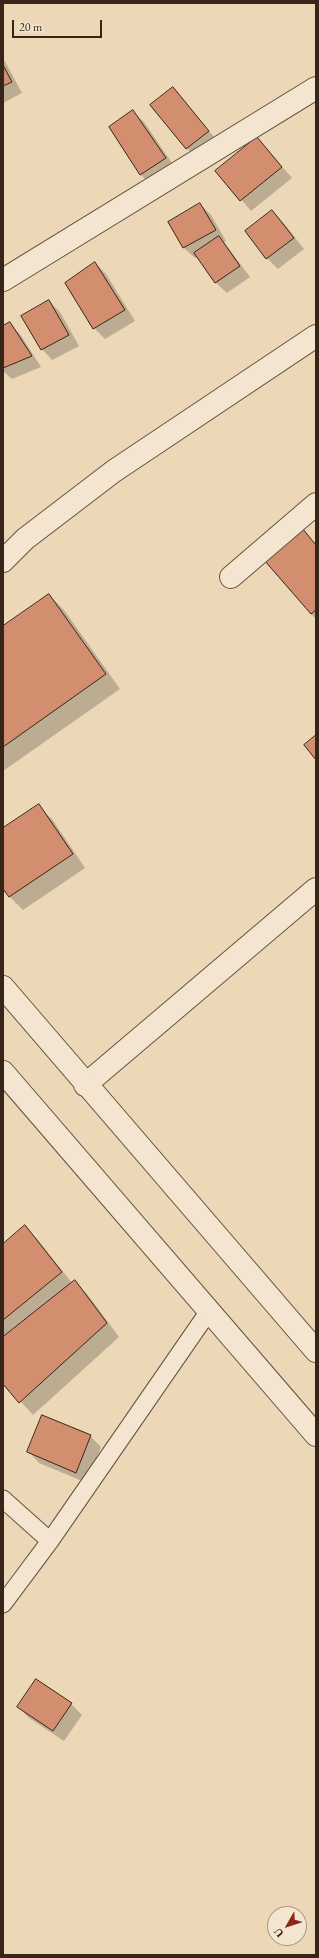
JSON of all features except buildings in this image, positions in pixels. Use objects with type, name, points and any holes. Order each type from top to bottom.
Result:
[{"type":"street","points":[[3,280],[316,88]]},
{"type":"street","points":[[3,561],[25,539],[114,471],[316,336]]},
{"type":"street","points":[[231,577],[316,504]]},
{"type":"street","points":[[86,1085],[316,889]]},
{"type":"street","points":[[3,988],[316,1351]]},
{"type":"street","points":[[3,1072],[316,1435]]},
{"type":"lane","points":[[3,1604],[50,1541],[209,1311]]},
{"type":"lane","points":[[3,1499],[50,1541]]}]
